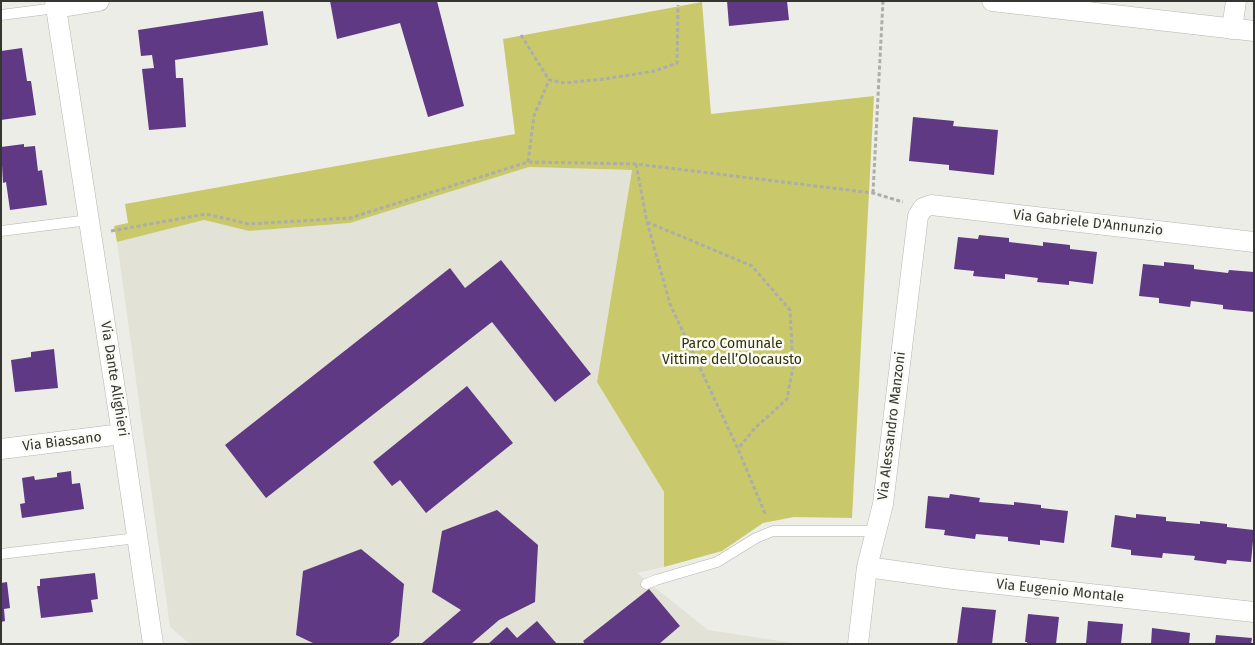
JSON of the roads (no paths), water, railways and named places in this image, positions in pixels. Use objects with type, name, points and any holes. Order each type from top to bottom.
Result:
[{"type":"street","points":[[55,5],[99,1]]},
{"type":"street","points":[[992,1],[1254,31]]},
{"type":"street","points":[[1232,28],[1236,1]]},
{"type":"street","name":"Via Dante Alighieri","points":[[55,5],[153,644]]},
{"type":"street","name":"Via Gabriele D'Annunzio","points":[[923,208],[931,205],[1254,242]]},
{"type":"street","name":"Via Alessandro Manzoni","points":[[858,644],[867,567],[883,504],[918,216],[923,208]]},
{"type":"street","name":"Via Biassano","points":[[1,449],[122,434]]},
{"type":"street","name":"Via Eugenio Montale","points":[[867,567],[952,579],[1254,612]]},
{"type":"lane","points":[[1,15],[55,5]]},
{"type":"lane","points":[[1,231],[90,228]]},
{"type":"lane","points":[[646,584],[717,562],[756,538],[772,531],[877,531]]},
{"type":"lane","points":[[1,554],[137,538]]},
{"type":"park label","name":"Parco Comunale Vittime dell’Olocausto","points":[[732,352]]}]
